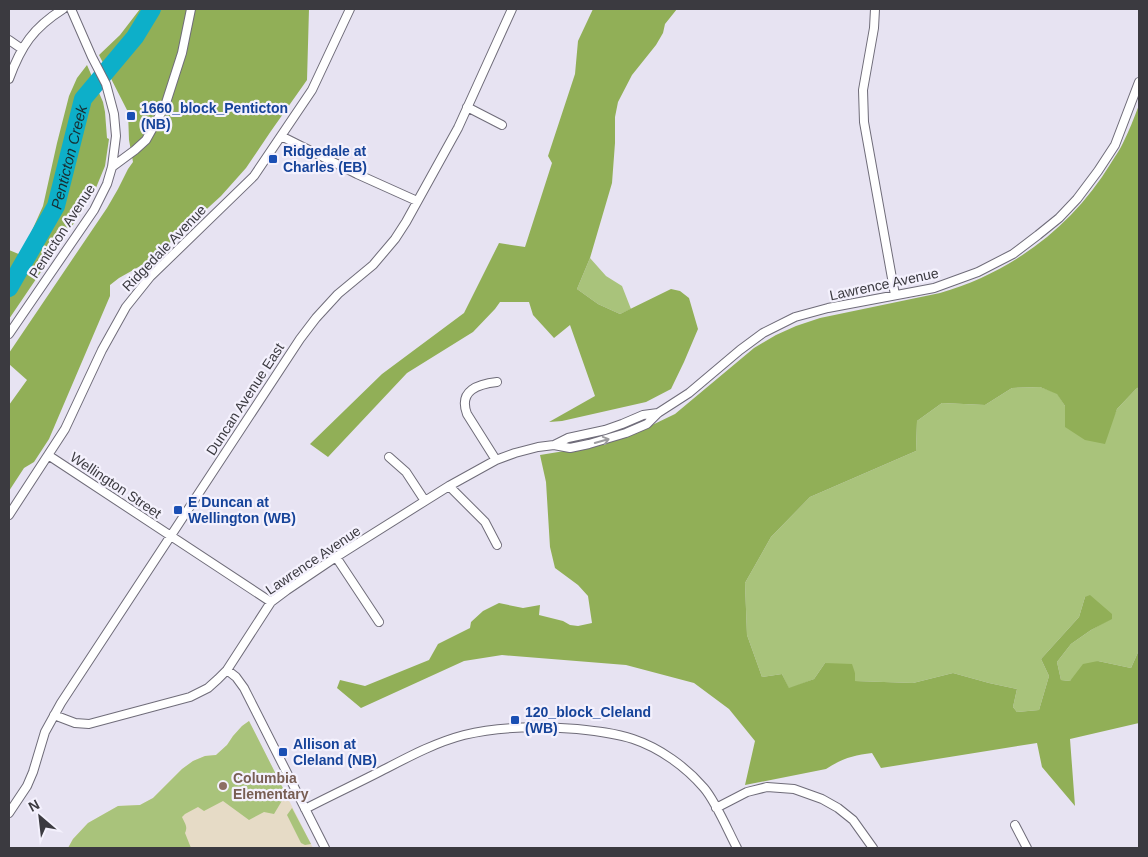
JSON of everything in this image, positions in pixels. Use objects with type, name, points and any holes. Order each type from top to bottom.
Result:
[{"type":"street","points":[[9,79],[22,48],[40,25],[63,9]]},
{"type":"street","name":"Penticton Avenue","points":[[9,334],[94,210],[107,184],[112,167],[116,136],[114,114],[106,84],[92,58],[71,9]]},
{"type":"street","points":[[112,167],[146,140],[165,106],[182,53],[191,9]]},
{"type":"street","name":"Ridgedale Avenue","points":[[9,515],[65,429],[102,350],[126,307],[150,278],[254,176],[312,90],[350,9]]},
{"type":"street","name":"Duncan Avenue East","points":[[9,813],[27,786],[45,732],[54,715],[300,339],[338,294],[373,265],[398,234],[458,128],[512,9]]},
{"type":"street","points":[[875,9],[874,28],[863,90],[864,122],[895,295]]},
{"type":"street","points":[[9,40],[22,48]]},
{"type":"street","name":"Lawrence Avenue","points":[[54,715],[75,723],[89,724],[190,697],[208,688],[227,670],[271,602],[336,557],[449,486],[496,460],[538,447],[554,445],[568,438],[605,430],[642,415],[658,413],[689,393],[763,333],[795,318],[828,308],[934,288],[960,279],[1013,254],[1059,218],[1077,199],[1098,171],[1115,145],[1139,82]]},
{"type":"street","points":[[467,107],[502,125]]},
{"type":"street","points":[[281,136],[357,174],[417,201]]},
{"type":"street","points":[[496,460],[465,408],[467,396],[472,390],[483,384],[498,382]]},
{"type":"street","name":"Wellington Street","points":[[48,455],[271,602]]},
{"type":"street","points":[[389,457],[406,472],[425,501]]},
{"type":"street","points":[[449,486],[481,520],[497,545]]},
{"type":"street","points":[[336,557],[379,622]]},
{"type":"street","points":[[227,670],[244,688],[325,848]]},
{"type":"street","points":[[305,809],[414,754],[463,735],[518,727],[556,727],[618,734],[635,739],[672,759],[705,790],[737,848]]},
{"type":"street","points":[[716,808],[747,792],[767,787],[794,789],[822,799],[838,808],[853,820],[873,848]]},
{"type":"street","points":[[1014,825],[1027,848]]},
{"type":"shaded area","name":"Columbia Elementary","points":[[249,721],[313,848],[68,848],[73,839],[88,823],[118,806],[140,805],[153,798],[182,769],[193,761],[205,756],[216,755],[227,745],[242,726]]},
{"type":"green space","points":[[140,9],[309,9],[307,80],[246,168],[221,196],[151,260],[110,285],[110,296],[49,439],[34,462],[24,468],[9,491],[9,405],[27,380],[9,364],[9,353],[107,208],[133,162],[129,140],[128,112],[99,55],[120,35]]},
{"type":"green space","points":[[593,9],[677,9],[665,24],[663,33],[656,45],[632,75],[618,102],[615,117],[612,183],[590,258],[577,289],[598,304],[620,314],[671,289],[680,291],[689,298],[698,329],[671,389],[646,402],[562,421],[549,422],[595,396],[570,325],[554,338],[533,315],[529,302],[500,302],[473,332],[407,373],[328,457],[310,444],[382,374],[464,313],[499,243],[525,247],[552,163],[548,156],[575,74],[578,41]]},
{"type":"green space","points":[[87,65],[103,102],[105,112],[107,138],[109,139],[105,166],[93,195],[9,319],[9,250],[21,255],[43,206],[69,96],[77,78]]},
{"type":"green space","points":[[1139,105],[1139,387],[1117,409],[1105,444],[1085,440],[1065,427],[1065,406],[1057,394],[1040,387],[1012,388],[985,405],[942,403],[917,421],[916,451],[810,497],[771,537],[745,583],[747,635],[762,677],[782,674],[789,688],[814,679],[825,663],[852,664],[855,681],[913,683],[953,673],[1017,689],[1013,707],[1017,712],[1039,710],[1049,676],[1041,659],[1079,617],[1085,597],[1090,595],[1112,614],[1112,619],[1091,630],[1071,644],[1057,662],[1061,680],[1070,681],[1083,664],[1098,661],[1131,668],[1139,650],[1139,723],[1070,739],[1075,806],[1042,767],[1037,743],[881,768],[872,753],[865,754],[842,760],[826,769],[745,785],[755,741],[729,709],[694,683],[626,665],[502,655],[464,661],[361,708],[337,688],[340,680],[365,686],[429,660],[438,644],[470,628],[471,622],[483,611],[499,603],[523,608],[540,605],[539,615],[563,621],[570,625],[578,626],[592,623],[588,596],[578,585],[555,568],[550,547],[546,482],[540,455],[595,446],[648,427],[675,414],[754,348],[796,326],[820,318],[940,293],[992,273],[1015,260],[1059,227],[1095,186],[1122,146]]},
{"type":"green space","points":[[590,258],[606,276],[622,286],[631,309],[620,314],[598,304],[577,289]]},
{"type":"green space","points":[[1040,387],[1057,393],[1065,406],[1112,420],[1117,409],[1139,387],[1139,650],[1131,668],[1098,661],[1070,681],[1061,680],[1057,662],[1071,644],[1112,618],[1085,597],[1079,617],[1041,659],[1049,676],[1039,710],[1017,712],[1013,707],[1017,689],[953,673],[913,683],[854,681],[855,673],[825,663],[814,679],[789,689],[782,674],[762,677],[747,635],[745,583],[771,537],[810,497],[916,451],[917,421],[942,403],[985,405],[1012,388]]},
{"type":"green space","name":"Columbia Elementary","points":[[249,721],[286,794],[274,814],[264,812],[249,820],[223,801],[204,811],[198,807],[182,817],[186,827],[185,833],[191,848],[68,848],[73,839],[88,823],[118,806],[140,805],[153,798],[182,769],[193,761],[205,756],[216,755],[227,745],[242,726]]},
{"type":"green space","points":[[292,808],[311,844],[305,845],[301,843],[287,815]]},
{"type":"waterway","name":"Penticton Creek","points":[[9,288],[56,206],[83,99],[135,37],[152,9]]},
{"type":"place","name":"1660_block_Penticton (NB)","points":[[131,116]]},
{"type":"place","name":"Ridgedale at Charles (EB)","points":[[273,159]]},
{"type":"place","name":"E Duncan at Wellington (WB)","points":[[178,510]]},
{"type":"place","name":"120_block_Cleland (WB)","points":[[515,720]]},
{"type":"place","name":"Allison at Cleland (NB)","points":[[283,752]]},
{"type":"place","name":"Columbia Elementary","points":[[223,786]]}]
